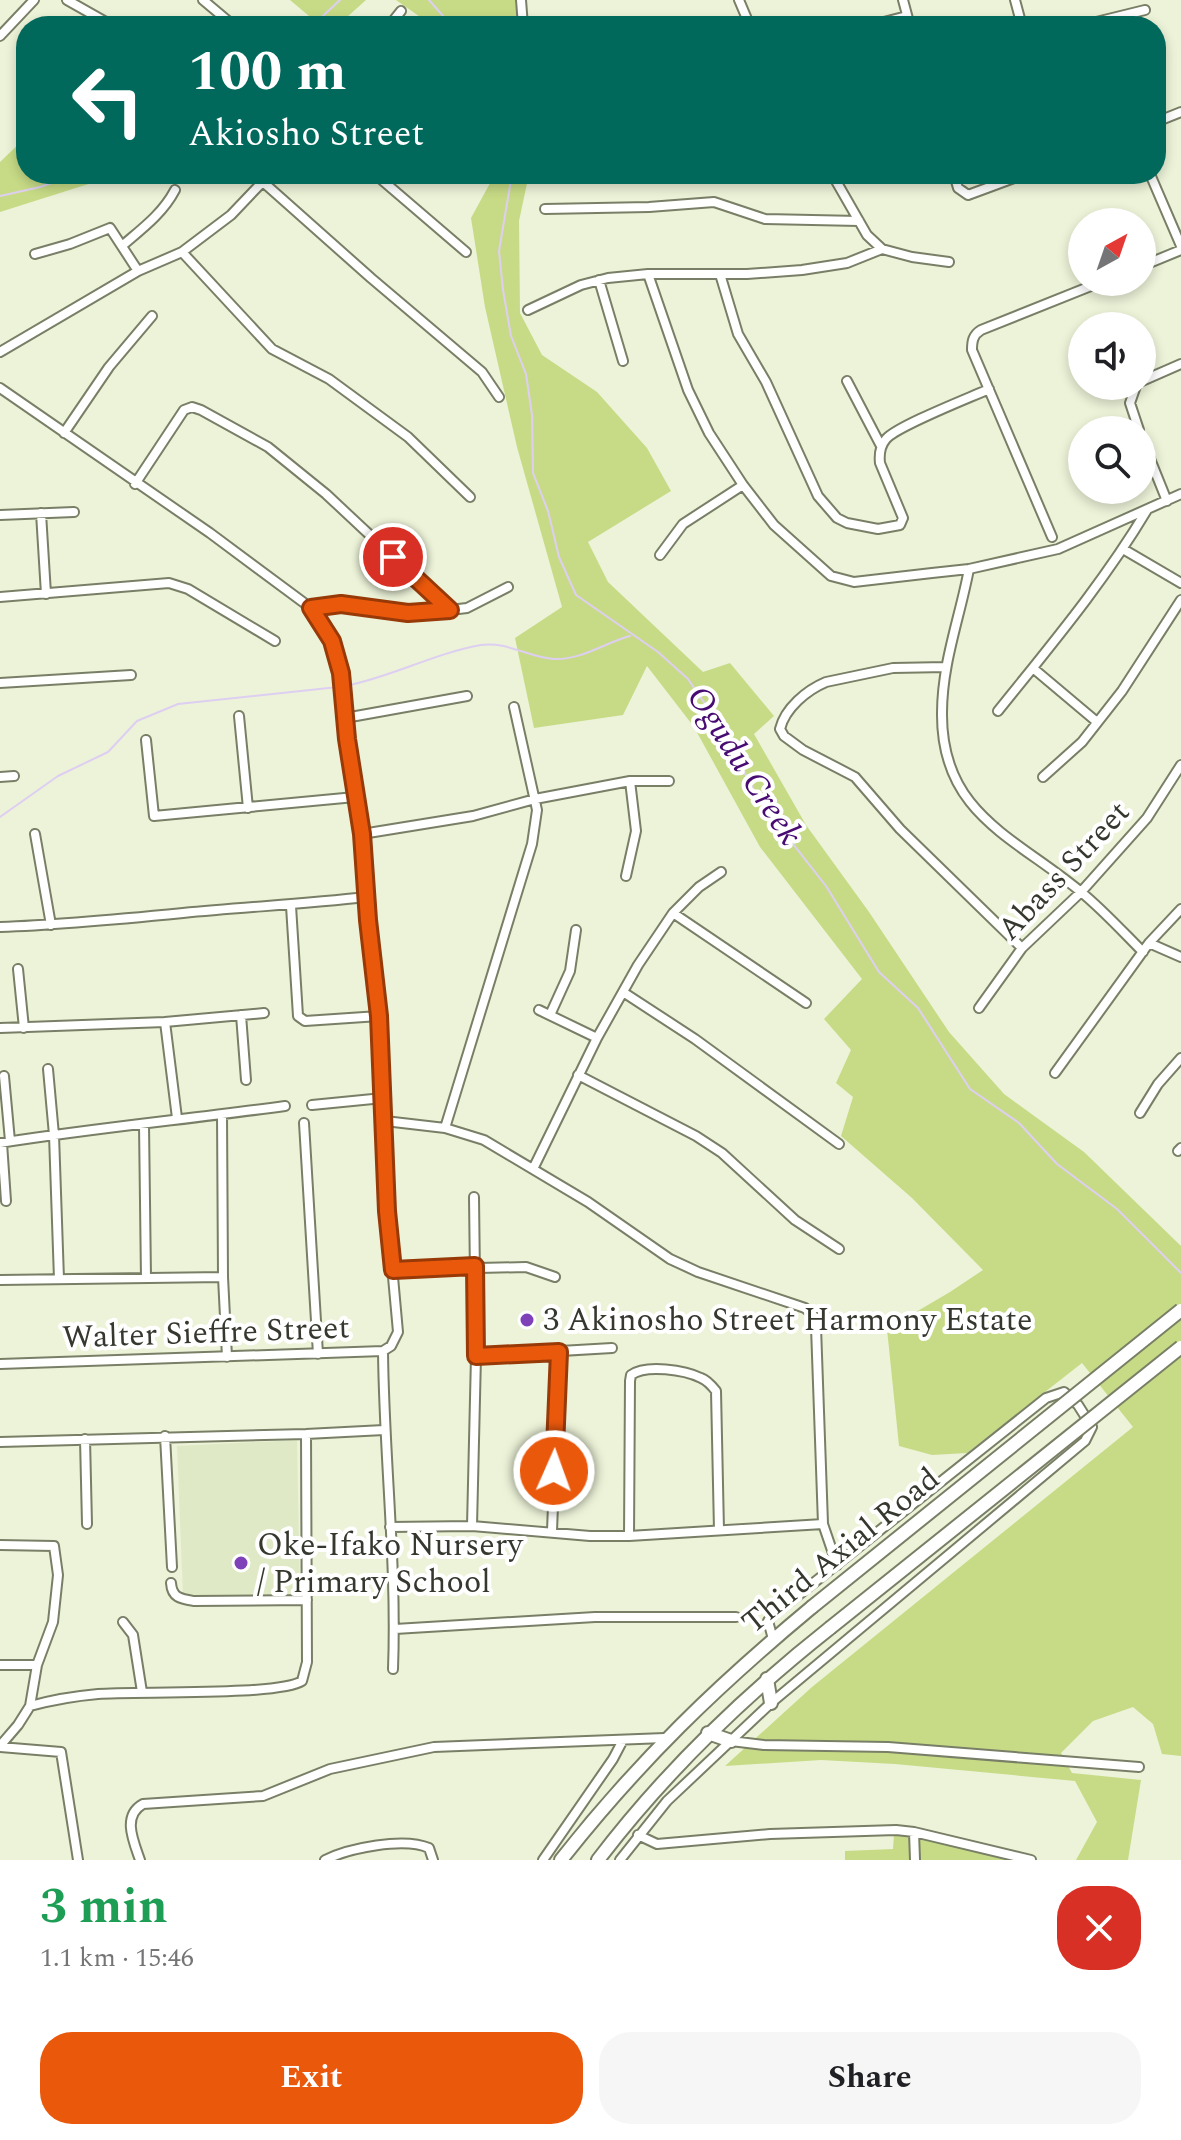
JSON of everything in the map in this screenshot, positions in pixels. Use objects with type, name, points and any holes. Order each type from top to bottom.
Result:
[{"type":"highway","name":"Third Axial Road","points":[[561,1860],[665,1738],[773,1639],[1181,1310]]},
{"type":"highway","name":"Third Axial Road","points":[[598,1860],[708,1733],[767,1679],[1181,1347]]},
{"type":"highway","points":[[767,1679],[771,1703]]},
{"type":"highway","points":[[708,1733],[731,1741]]},
{"type":"street","points":[[19,16],[34,0]]},
{"type":"street","points":[[67,0],[95,16]]},
{"type":"street","points":[[203,0],[222,16]]},
{"type":"street","points":[[903,0],[907,16]]},
{"type":"street","points":[[1121,16],[1145,10]]},
{"type":"street","points":[[397,16],[401,11]]},
{"type":"street","points":[[0,36],[16,19]]},
{"type":"street","points":[[0,352],[138,271],[182,252],[231,215],[261,184]]},
{"type":"street","points":[[265,184],[482,372],[499,397]]},
{"type":"street","points":[[387,184],[466,252]]},
{"type":"street","points":[[838,184],[867,235],[882,249],[949,262]]},
{"type":"street","points":[[957,184],[964,194],[973,194],[999,184]]},
{"type":"street","points":[[1154,184],[1181,248],[1156,260]]},
{"type":"street","points":[[123,245],[157,215],[175,190]]},
{"type":"street","points":[[545,209],[714,202],[765,219],[859,221]]},
{"type":"street","points":[[35,254],[110,228],[138,271]]},
{"type":"street","points":[[528,310],[556,295],[599,280],[648,274],[769,273],[847,263],[882,249]]},
{"type":"street","points":[[182,252],[272,349],[329,379],[396,429],[470,497]]},
{"type":"street","points":[[648,274],[693,401],[709,433],[774,525],[823,570],[841,580],[854,582],[969,569],[1058,549],[1181,494]]},
{"type":"street","points":[[720,274],[742,344],[766,382],[818,496],[837,518],[860,527],[894,528],[903,522],[880,463],[881,446],[847,381]]},
{"type":"street","points":[[599,280],[623,361]]},
{"type":"street","points":[[1052,537],[972,350],[977,333],[1068,296]]},
{"type":"street","points":[[64,433],[109,367],[152,316]]},
{"type":"street","points":[[1156,375],[1181,364]]},
{"type":"street","points":[[0,388],[210,533],[311,608],[332,641],[341,673],[362,834],[379,1016],[387,1211],[398,1332],[391,1346],[383,1351]]},
{"type":"street","points":[[881,446],[888,436],[989,389]]},
{"type":"street","points":[[135,484],[184,410],[192,407],[201,410],[268,447],[326,494],[450,610]]},
{"type":"street","points":[[1156,474],[1167,501]]},
{"type":"street","points":[[660,555],[683,524],[743,485]]},
{"type":"street","points":[[998,711],[1034,669],[1123,549],[1148,509]]},
{"type":"street","points":[[0,515],[74,512]]},
{"type":"street","points":[[41,513],[46,594]]},
{"type":"street","points":[[1123,549],[1181,583]]},
{"type":"street","points":[[969,569],[946,667],[942,714],[946,760],[952,777],[974,806],[1009,839],[1081,892],[1143,952]]},
{"type":"street","points":[[0,597],[169,583],[188,589],[275,641]]},
{"type":"street","points":[[311,608],[341,604],[408,613],[450,610],[467,608],[508,587]]},
{"type":"street","points":[[1043,777],[1082,742],[1122,691],[1181,600]]},
{"type":"street","points":[[946,667],[908,666],[826,682],[791,708],[780,729],[784,736],[803,750],[855,777],[900,829],[1022,948]]},
{"type":"street","points":[[1034,669],[1097,722]]},
{"type":"street","points":[[0,683],[131,675]]},
{"type":"street","points":[[345,715],[467,696]]},
{"type":"street","points":[[445,1128],[532,844],[537,810],[514,707]]},
{"type":"street","points":[[239,716],[248,808]]},
{"type":"street","points":[[146,740],[154,816],[355,797]]},
{"type":"street","name":"Abass Street","points":[[979,1008],[1022,948],[1081,892],[1147,818],[1181,765]]},
{"type":"street","points":[[0,777],[14,776]]},
{"type":"street","points":[[626,876],[636,831],[630,781]]},
{"type":"street","points":[[362,834],[473,816],[535,799],[630,781],[669,781]]},
{"type":"street","points":[[35,834],[51,925]]},
{"type":"street","points":[[533,1169],[597,1038],[673,913],[699,887],[721,872]]},
{"type":"street","points":[[0,927],[291,906],[366,897]]},
{"type":"street","points":[[291,906],[298,1016],[305,1021],[379,1016]]},
{"type":"street","points":[[1055,1073],[1149,943],[1181,909]]},
{"type":"street","points":[[673,913],[806,1003]]},
{"type":"street","points":[[550,1015],[570,971],[576,930]]},
{"type":"street","points":[[1149,943],[1181,957]]},
{"type":"street","points":[[18,969],[24,1028]]},
{"type":"street","points":[[623,992],[695,1039],[839,1144]]},
{"type":"street","points":[[539,1010],[597,1038]]},
{"type":"street","points":[[0,1028],[165,1022],[264,1013]]},
{"type":"street","points":[[241,1015],[246,1080]]},
{"type":"street","points":[[165,1022],[177,1118]]},
{"type":"street","points":[[1140,1113],[1158,1084],[1181,1058]]},
{"type":"street","points":[[48,1069],[54,1135],[59,1279]]},
{"type":"street","points":[[578,1075],[709,1145],[795,1220],[839,1249]]},
{"type":"street","points":[[4,1076],[6,1201]]},
{"type":"street","points":[[312,1105],[383,1098]]},
{"type":"street","points":[[4,1142],[285,1106]]},
{"type":"street","points":[[222,1115],[227,1357]]},
{"type":"street","points":[[385,1121],[445,1128],[484,1140],[588,1202],[670,1259],[698,1272],[805,1308],[813,1315],[820,1393],[823,1524],[837,1565]]},
{"type":"street","points":[[304,1123],[318,1354]]},
{"type":"street","points":[[144,1125],[146,1278]]},
{"type":"street","points":[[472,1526],[476,1356],[474,1197]]},
{"type":"street","points":[[393,1270],[526,1267],[555,1277]]},
{"type":"street","points":[[0,1280],[223,1277]]},
{"type":"street","points":[[476,1356],[612,1348]]},
{"type":"street","name":"Walter Sieffre Street","points":[[0,1364],[383,1351],[384,1430],[395,1629],[393,1669]]},
{"type":"street","points":[[552,1531],[559,1352]]},
{"type":"street","points":[[629,1536],[630,1381],[631,1375],[644,1370],[702,1378],[716,1391],[719,1530]]},
{"type":"street","points":[[620,1860],[676,1792],[771,1703],[1085,1441],[1092,1427],[1087,1416],[1064,1392],[1046,1398],[768,1621],[773,1639]]},
{"type":"street","points":[[0,1442],[384,1430]]},
{"type":"street","points":[[30,1706],[98,1694],[296,1685],[305,1676],[307,1662],[306,1434]]},
{"type":"street","points":[[165,1436],[172,1567]]},
{"type":"street","points":[[85,1439],[87,1524]]},
{"type":"street","points":[[390,1527],[472,1526],[590,1536],[629,1536],[823,1524]]},
{"type":"street","points":[[0,1545],[51,1545],[56,1550],[58,1575],[53,1622],[37,1665],[30,1706],[0,1747]]},
{"type":"street","points":[[171,1583],[171,1592],[178,1599],[194,1601],[307,1600]]},
{"type":"street","points":[[395,1629],[595,1617],[736,1617]]},
{"type":"street","points":[[123,1622],[133,1635],[142,1692]]},
{"type":"street","points":[[0,1665],[37,1665]]},
{"type":"street","points":[[140,1860],[130,1819],[134,1809],[143,1804],[263,1796],[330,1769],[434,1747],[665,1738]]},
{"type":"street","points":[[543,1860],[623,1740]]},
{"type":"street","points":[[731,1741],[764,1745],[888,1747],[1139,1767]]},
{"type":"street","points":[[0,1747],[61,1752],[78,1860]]},
{"type":"street","points":[[638,1835],[657,1844],[800,1833],[896,1830],[1031,1860]]},
{"type":"street","points":[[914,1832],[915,1860]]},
{"type":"street","points":[[325,1860],[342,1852],[390,1844],[420,1844],[429,1848],[433,1860]]},
{"type":"shaded area","points":[[297,1440],[300,1596],[183,1595],[177,1446]]},
{"type":"green space","points":[[290,0],[366,0],[348,16],[309,16]]},
{"type":"green space","points":[[396,0],[515,0],[517,16],[419,16]]},
{"type":"green space","points":[[16,147],[16,184],[88,184],[0,212],[0,162]]},
{"type":"green space","points":[[490,184],[527,184],[519,221],[520,313],[542,355],[597,392],[647,448],[671,491],[588,542],[608,582],[703,672],[730,663],[774,716],[754,734],[806,825],[949,1032],[1004,1094],[1084,1152],[1181,1246],[1181,1756],[1162,1754],[1153,1724],[1133,1707],[1093,1721],[1061,1753],[1072,1773],[1141,1780],[1128,1860],[1076,1860],[1097,1822],[1075,1781],[821,1760],[725,1766],[812,1687],[1133,1427],[1082,1363],[967,1453],[932,1455],[899,1446],[887,1329],[983,1270],[912,1198],[841,1136],[853,1097],[836,1083],[851,1050],[824,1019],[862,979],[760,847],[694,727],[647,666],[623,715],[534,728],[515,638],[562,607],[517,447],[485,307],[471,218]]},
{"type":"green space","points":[[894,1834],[970,1846],[1025,1860],[845,1860],[845,1851],[893,1849]]},
{"type":"waterway","points":[[323,16],[340,0]]},
{"type":"waterway","name":"Ogudu Creek","points":[[429,0],[443,16]]},
{"type":"waterway","points":[[0,196],[49,184]]},
{"type":"waterway","name":"Ogudu Creek","points":[[510,184],[499,251],[503,290],[511,336],[526,374],[532,415],[533,473],[548,511],[559,557],[576,595],[658,652],[688,679],[714,717],[761,803],[826,886],[879,972],[918,1008],[970,1089],[1019,1123],[1057,1164],[1117,1209],[1181,1273]]},
{"type":"waterway","points":[[345,686],[481,645],[500,645],[545,658],[564,659],[630,636]]},
{"type":"waterway","points":[[0,817],[58,776],[108,752],[137,721],[178,704],[338,687]]},
{"type":"place","name":"3 Akinosho Street Harmony Estate","points":[[527,1320]]},
{"type":"place","name":"Oke-Ifako Nursery / Primary School","points":[[241,1563]]},
{"type":"route","points":[[393,557],[450,610],[408,613],[341,604],[311,608],[332,641],[341,673],[347,739],[362,834],[379,1016],[387,1211],[393,1270],[475,1266],[476,1356],[559,1352],[554,1471]]}]
